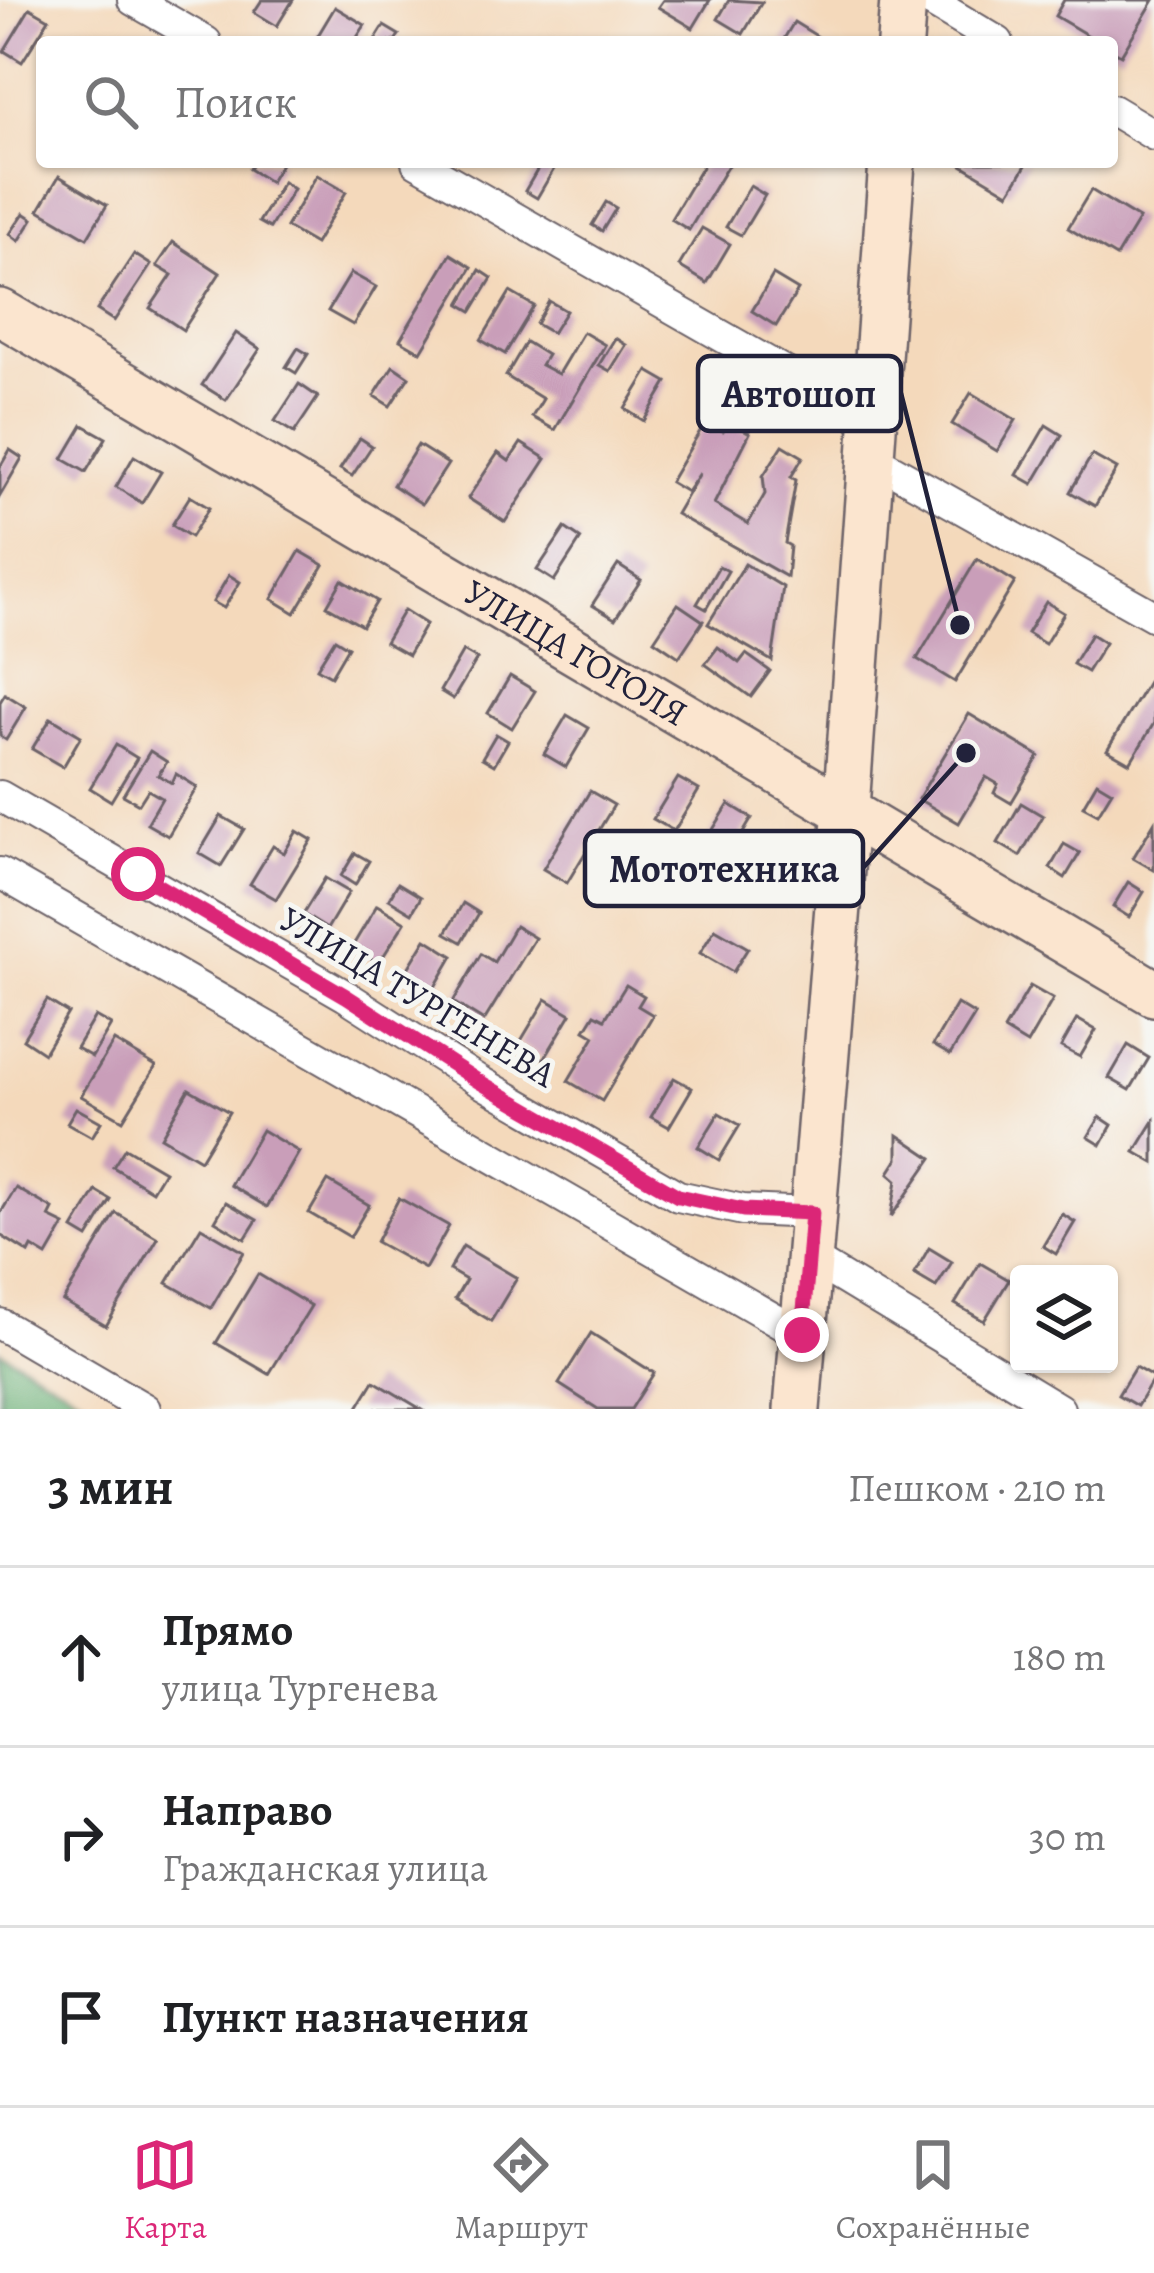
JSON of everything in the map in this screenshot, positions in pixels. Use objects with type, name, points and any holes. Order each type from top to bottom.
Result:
[{"type":"main road","points":[[900,36],[903,0]]},
{"type":"main road","points":[[797,1409],[892,168]]},
{"type":"main road","name":"УЛИЦА ГОГОЛЯ","points":[[0,312],[1154,993]]},
{"type":"street","points":[[133,0],[196,36]]},
{"type":"street","points":[[928,0],[988,36]]},
{"type":"street","points":[[1118,114],[1154,135]]},
{"type":"street","points":[[427,168],[1154,616]]},
{"type":"street","name":"УЛИЦА ТУРГЕНЕВА","points":[[0,796],[678,1196],[743,1210],[810,1235],[1059,1409]]},
{"type":"street","points":[[0,873],[802,1335]]},
{"type":"street","points":[[0,1324],[145,1409]]},
{"type":"green space","points":[[0,1351],[100,1409],[0,1409]]},
{"type":"building","points":[[262,0],[293,0],[277,26],[254,12]]},
{"type":"building","points":[[663,0],[710,0],[693,28],[658,7]]},
{"type":"building","points":[[729,0],[762,2],[743,34],[718,19]]},
{"type":"building","points":[[1064,0],[1154,0],[1121,55],[1118,36],[1089,36],[1055,16]]},
{"type":"building","points":[[335,7],[365,25],[358,36],[318,36]]},
{"type":"building","points":[[30,8],[49,19],[22,62],[4,51]]},
{"type":"building","points":[[794,22],[817,36],[786,36]]},
{"type":"building","points":[[384,26],[399,35],[398,36],[378,36]]},
{"type":"building","points":[[250,168],[278,168],[270,182]]},
{"type":"building","points":[[538,168],[554,168],[537,198],[525,191]]},
{"type":"building","points":[[701,168],[726,168],[689,230],[671,219]]},
{"type":"building","points":[[967,168],[1024,168],[1009,193]]},
{"type":"building","points":[[317,175],[346,192],[315,244],[286,227]]},
{"type":"building","points":[[59,176],[107,205],[87,238],[39,210]]},
{"type":"building","points":[[283,182],[293,189],[270,228],[259,222]]},
{"type":"building","points":[[750,186],[765,195],[741,235],[726,227]]},
{"type":"building","points":[[1091,190],[1139,219],[1116,257],[1068,228]]},
{"type":"building","points":[[606,202],[616,208],[602,231],[592,225]]},
{"type":"building","points":[[24,213],[33,219],[19,241],[10,234]]},
{"type":"building","points":[[702,228],[730,244],[707,283],[679,266]]},
{"type":"building","points":[[173,242],[220,273],[183,330],[150,308],[172,275],[157,266]]},
{"type":"building","points":[[134,254],[151,265],[114,321],[97,310]]},
{"type":"building","points":[[451,254],[472,267],[421,352],[400,340]]},
{"type":"building","points":[[480,270],[492,278],[472,311],[460,304]]},
{"type":"building","points":[[351,273],[376,287],[353,325],[328,311]]},
{"type":"building","points":[[773,275],[798,290],[776,326],[752,311]]},
{"type":"building","points":[[510,292],[534,306],[505,354],[481,340]]},
{"type":"building","points":[[549,301],[566,311],[552,333],[536,324]]},
{"type":"building","points":[[583,332],[605,345],[555,430],[532,417],[543,399],[506,376],[526,342],[547,355],[541,365],[558,374]]},
{"type":"building","points":[[236,333],[260,349],[226,400],[202,385]]},
{"type":"building","points":[[615,338],[626,345],[610,371],[599,365]]},
{"type":"building","points":[[298,348],[308,354],[296,373],[286,367]]},
{"type":"building","points":[[393,366],[409,377],[390,406],[374,396]]},
{"type":"building","points":[[648,371],[667,382],[644,421],[625,409]]},
{"type":"building","points":[[299,384],[318,397],[294,433],[275,421]]},
{"type":"building","points":[[971,393],[1016,420],[997,451],[952,424]]},
{"type":"building","points":[[706,421],[723,431],[729,422],[750,433],[714,504],[748,524],[765,494],[763,476],[783,445],[803,457],[791,477],[796,480],[785,543],[790,546],[787,577],[676,514],[700,473],[687,492],[670,482]]},
{"type":"building","points":[[83,425],[106,438],[86,472],[63,459]]},
{"type":"building","points":[[1046,425],[1062,435],[1033,484],[1017,475]]},
{"type":"building","points":[[360,438],[372,446],[352,476],[340,469]]},
{"type":"building","points":[[521,443],[546,459],[505,522],[468,498],[498,453],[509,461]]},
{"type":"building","points":[[418,445],[448,464],[422,504],[393,485]]},
{"type":"building","points":[[10,450],[22,458],[0,496],[0,467]]},
{"type":"building","points":[[1092,455],[1117,469],[1095,506],[1070,492]]},
{"type":"building","points":[[134,456],[161,472],[142,503],[116,487]]},
{"type":"building","points":[[190,496],[209,508],[191,537],[172,525]]},
{"type":"building","points":[[565,528],[581,539],[554,581],[537,570]]},
{"type":"building","points":[[300,551],[324,565],[295,613],[272,599]]},
{"type":"building","points":[[977,559],[1015,582],[955,682],[917,659]]},
{"type":"building","points":[[745,564],[783,587],[772,661],[708,624]]},
{"type":"building","points":[[618,565],[641,580],[615,619],[592,605]]},
{"type":"building","points":[[719,566],[728,571],[706,609],[697,604]]},
{"type":"building","points":[[229,575],[240,582],[224,608],[213,602]]},
{"type":"building","points":[[342,580],[377,601],[362,626],[327,606]]},
{"type":"building","points":[[1046,602],[1064,613],[1045,644],[1027,633]]},
{"type":"building","points":[[678,604],[703,621],[679,657],[654,640]]},
{"type":"building","points":[[404,610],[426,624],[408,655],[385,642]]},
{"type":"building","points":[[1091,634],[1105,643],[1087,672],[1073,664]]},
{"type":"building","points":[[335,639],[348,647],[331,676],[317,668]]},
{"type":"building","points":[[718,647],[739,663],[746,654],[770,671],[751,697],[705,664]]},
{"type":"building","points":[[463,651],[477,659],[453,699],[440,691]]},
{"type":"building","points":[[1154,672],[1154,723],[1130,763],[1107,750]]},
{"type":"building","points":[[510,676],[535,691],[512,728],[488,713]]},
{"type":"building","points":[[5,694],[26,707],[6,740],[0,736],[0,702]]},
{"type":"building","points":[[969,714],[1039,756],[1011,803],[994,793],[998,784],[986,777],[959,823],[918,799]]},
{"type":"building","points":[[567,715],[589,728],[566,767],[544,754]]},
{"type":"building","points":[[51,718],[81,736],[63,767],[32,749]]},
{"type":"building","points":[[496,734],[508,741],[494,765],[482,758]]},
{"type":"building","points":[[116,745],[137,758],[111,801],[90,788]]},
{"type":"building","points":[[150,751],[167,762],[158,775],[172,783],[176,774],[197,787],[168,836],[147,824],[162,798],[148,790],[139,804],[123,795]]},
{"type":"building","points":[[678,778],[699,790],[674,831],[653,819]]},
{"type":"building","points":[[1097,782],[1112,791],[1098,814],[1083,806]]},
{"type":"building","points":[[590,791],[614,805],[567,883],[543,869]]},
{"type":"building","points":[[1021,803],[1043,816],[1020,856],[998,843]]},
{"type":"building","points":[[729,804],[752,818],[733,850],[709,836]]},
{"type":"building","points":[[221,816],[244,829],[221,866],[199,853]]},
{"type":"building","points":[[1154,823],[1154,870],[1133,858]]},
{"type":"building","points":[[297,831],[312,840],[276,899],[250,884],[273,846],[284,853]]},
{"type":"building","points":[[1064,844],[1080,853],[1065,878],[1050,868]]},
{"type":"building","points":[[355,853],[369,861],[355,885],[341,876]]},
{"type":"building","points":[[325,878],[349,892],[327,929],[303,914]]},
{"type":"building","points":[[1128,882],[1144,892],[1129,917],[1113,907]]},
{"type":"building","points":[[398,883],[421,897],[412,913],[389,899]]},
{"type":"building","points":[[463,903],[479,913],[462,942],[446,933]]},
{"type":"building","points":[[377,905],[405,922],[379,963],[352,947]]},
{"type":"building","points":[[515,926],[535,938],[484,1021],[453,1002],[481,954],[494,962]]},
{"type":"building","points":[[715,929],[748,948],[733,972],[700,953]]},
{"type":"building","points":[[426,939],[453,956],[432,992],[404,975]]},
{"type":"building","points":[[626,985],[644,996],[638,1006],[653,1015],[602,1101],[568,1081],[595,1036],[585,1030],[595,1014],[605,1019]]},
{"type":"building","points":[[1030,986],[1053,999],[1027,1044],[1004,1030]]},
{"type":"building","points":[[546,999],[571,1014],[544,1059],[519,1044]]},
{"type":"building","points":[[47,1000],[68,1013],[44,1053],[23,1039]]},
{"type":"building","points":[[957,1004],[975,1015],[950,1055],[933,1045]]},
{"type":"building","points":[[95,1016],[111,1025],[92,1057],[76,1048]]},
{"type":"building","points":[[1077,1019],[1096,1030],[1080,1057],[1061,1047]]},
{"type":"building","points":[[114,1041],[156,1066],[123,1120],[81,1096]]},
{"type":"building","points":[[1128,1045],[1149,1058],[1130,1090],[1109,1078]]},
{"type":"building","points":[[674,1078],[692,1088],[669,1127],[651,1117]]},
{"type":"building","points":[[189,1089],[229,1112],[200,1160],[161,1137]]},
{"type":"building","points":[[76,1108],[101,1122],[92,1137],[67,1123]]},
{"type":"building","points":[[719,1113],[740,1125],[719,1160],[698,1147]]},
{"type":"building","points":[[1100,1117],[1112,1125],[1101,1145],[1088,1137]]},
{"type":"building","points":[[1154,1121],[1154,1163],[1135,1152]]},
{"type":"building","points":[[262,1130],[299,1152],[267,1207],[230,1185]]},
{"type":"building","points":[[898,1135],[932,1158],[891,1217],[897,1180],[889,1173],[898,1159]]},
{"type":"building","points":[[125,1148],[164,1171],[152,1191],[113,1167]]},
{"type":"building","points":[[328,1181],[369,1205],[350,1237],[309,1213]]},
{"type":"building","points":[[16,1188],[53,1209],[49,1217],[65,1225],[47,1256],[32,1247],[29,1253],[0,1235],[0,1214]]},
{"type":"building","points":[[96,1191],[111,1200],[88,1238],[73,1229]]},
{"type":"building","points":[[399,1198],[449,1226],[425,1269],[376,1242]]},
{"type":"building","points":[[226,1202],[257,1220],[245,1239],[215,1221]]},
{"type":"building","points":[[116,1213],[158,1238],[106,1326],[63,1301]]},
{"type":"building","points":[[1062,1214],[1075,1222],[1056,1254],[1043,1246]]},
{"type":"building","points":[[201,1227],[244,1252],[211,1308],[167,1283]]},
{"type":"building","points":[[463,1246],[517,1278],[491,1321],[455,1299],[466,1280],[449,1270]]},
{"type":"building","points":[[929,1248],[952,1262],[936,1287],[914,1274]]},
{"type":"building","points":[[980,1263],[1009,1280],[984,1321],[955,1304]]},
{"type":"building","points":[[258,1274],[311,1306],[269,1374],[216,1343]]},
{"type":"building","points":[[591,1333],[654,1373],[631,1409],[598,1409],[559,1384]]},
{"type":"building","points":[[1135,1367],[1154,1378],[1137,1406],[1118,1395]]},
{"type":"building","points":[[374,1381],[421,1409],[357,1409]]},
{"type":"place","name":"Автошоп","points":[[960,625]]},
{"type":"place","name":"Мототехника","points":[[966,753]]},
{"type":"route","points":[[138,874],[346,996],[478,1081],[678,1196],[743,1210],[812,1213],[802,1335]]}]
